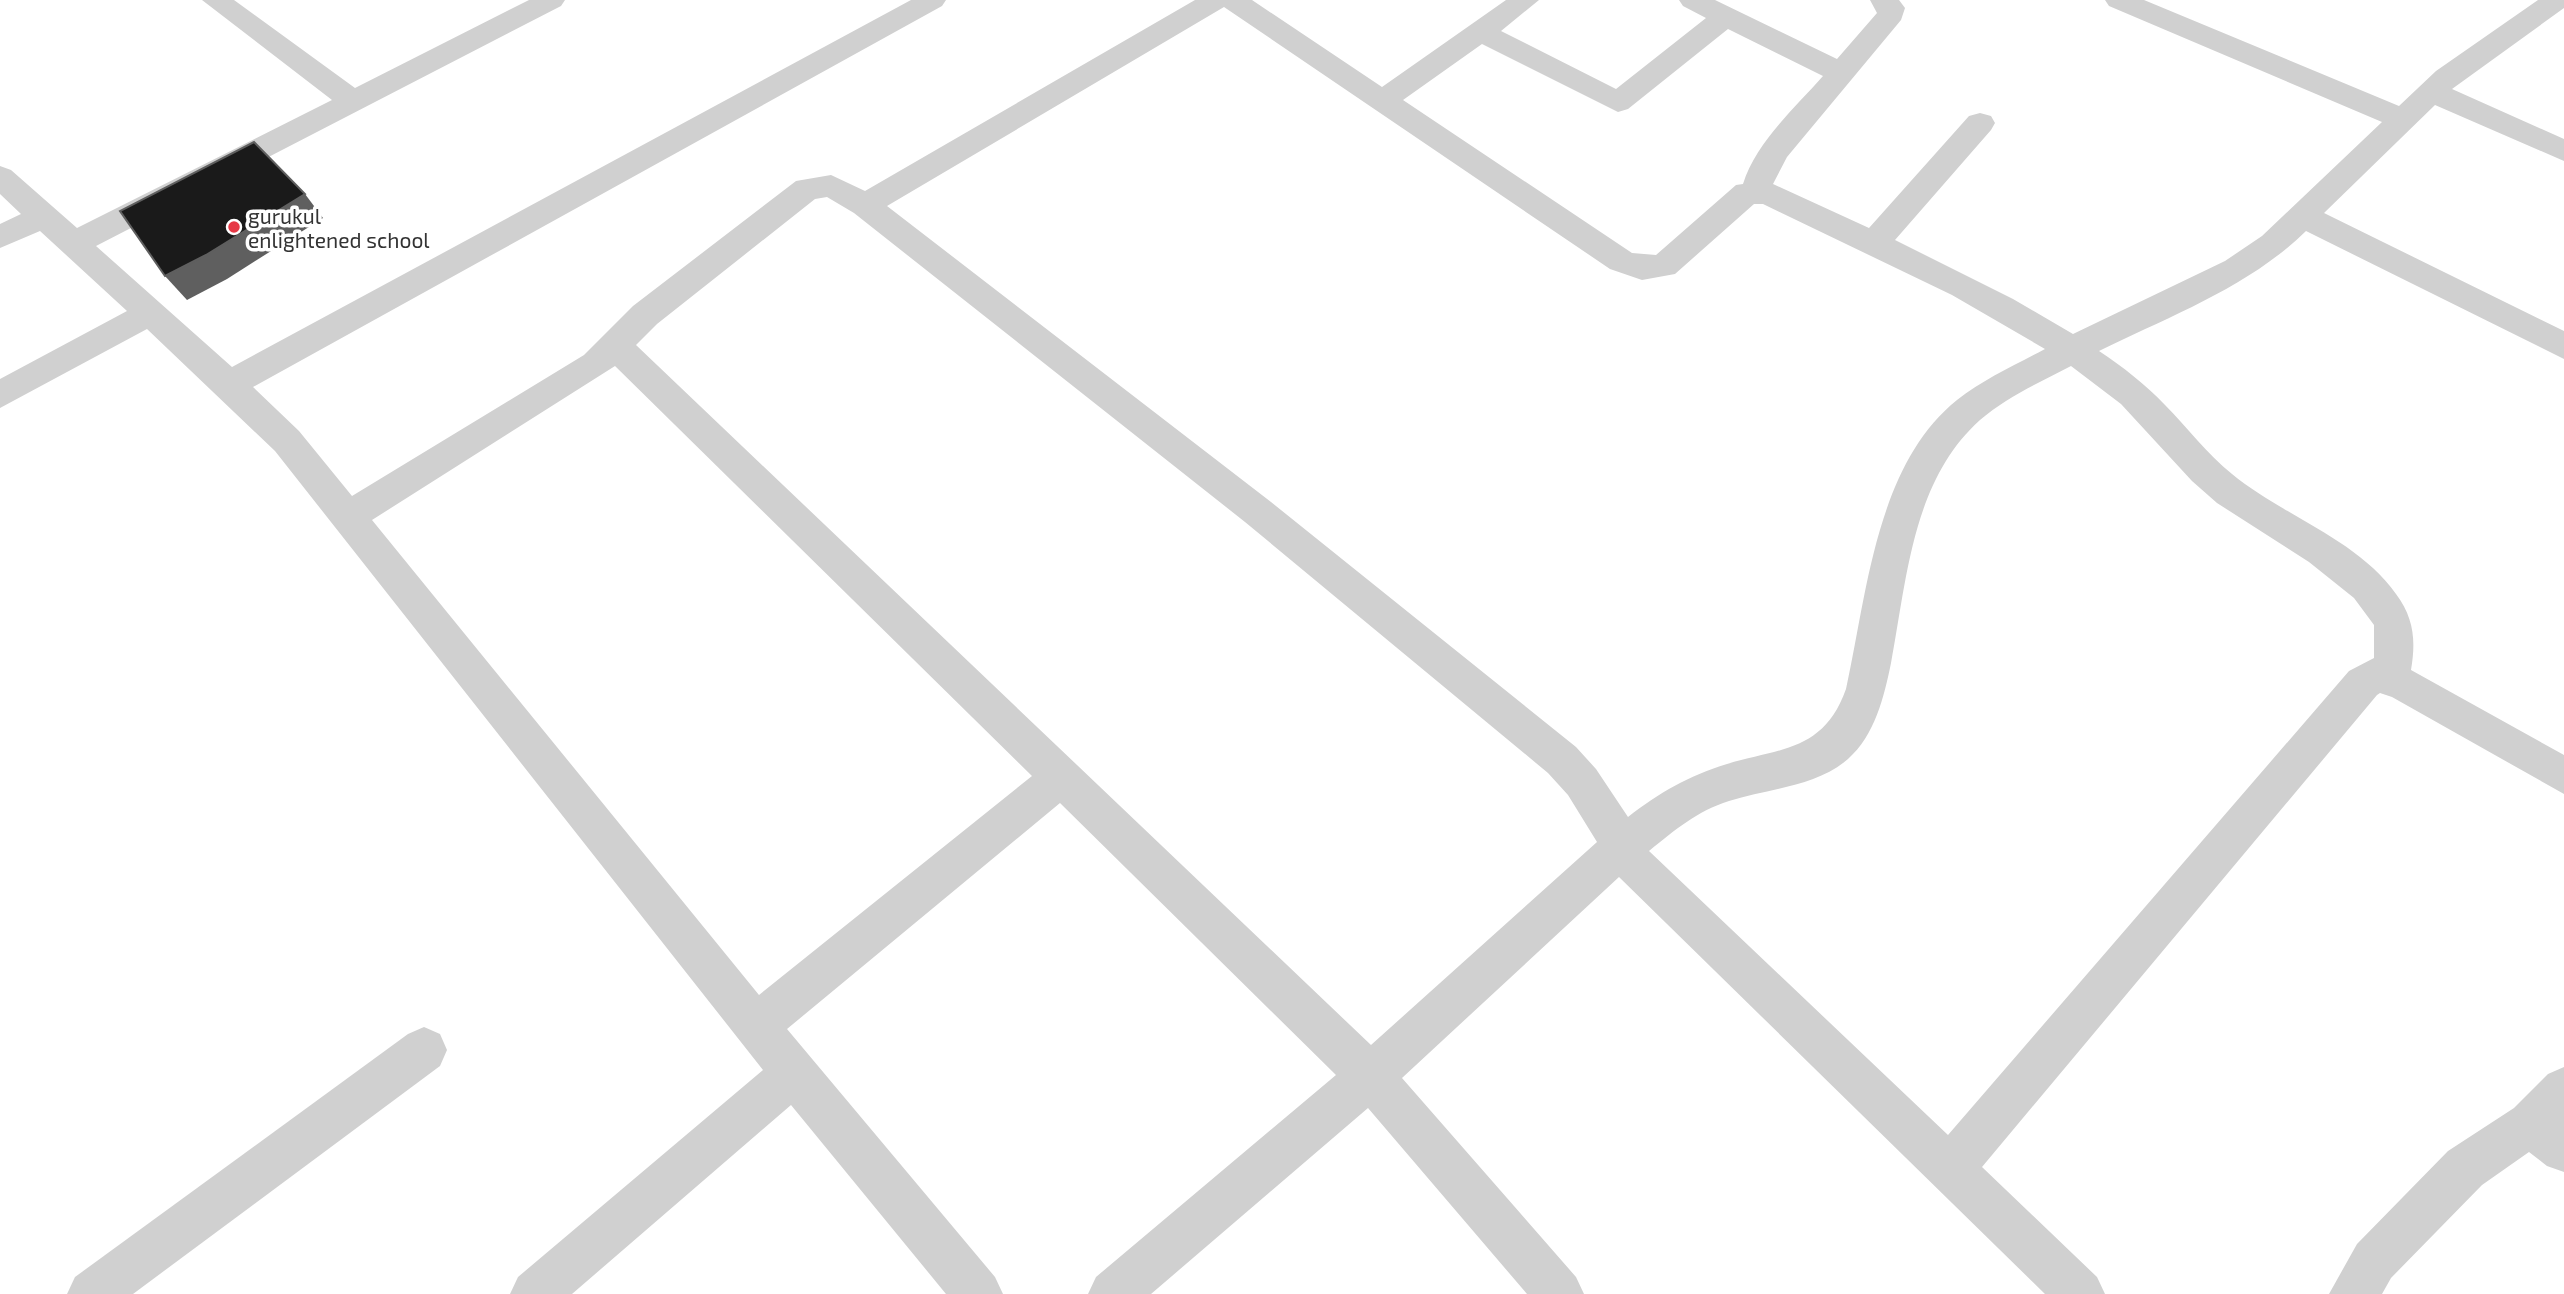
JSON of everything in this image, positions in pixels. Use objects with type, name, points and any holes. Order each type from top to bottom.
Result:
[{"type":"street","points":[[216,0],[353,101]]},
{"type":"street","points":[[73,244],[551,0]]},
{"type":"street","points":[[229,384],[932,0]]},
{"type":"street","points":[[865,205],[1215,0]]},
{"type":"street","points":[[1233,0],[1533,205],[1621,261],[1642,268],[1664,266],[1746,193],[1756,190],[1768,192],[1969,291],[2073,350],[2143,403],[2196,465],[2231,494],[2324,555],[2374,593],[2388,611],[2393,626],[2396,642],[2390,677]]},
{"type":"street","points":[[1382,101],[1525,0]]},
{"type":"street","points":[[1693,0],[1841,73]]},
{"type":"street","points":[[1756,190],[1762,171],[1776,150],[1891,14],[1891,8],[1884,0]]},
{"type":"street","points":[[2119,0],[2403,119]]},
{"type":"street","points":[[1113,1294],[1370,1076],[1621,848],[1686,799],[1726,783],[1798,766],[1833,746],[1856,718],[1866,689],[1901,518],[1915,482],[1937,444],[1968,411],[2000,389],[2073,350],[2236,270],[2273,244],[2446,78],[2557,0]]},
{"type":"street","points":[[1481,32],[1618,102],[1726,16]]},
{"type":"street","points":[[2432,92],[2564,151]]},
{"type":"street","points":[[1872,245],[1980,123]]},
{"type":"street","points":[[0,177],[229,384],[287,441],[794,1073],[978,1294]]},
{"type":"street","points":[[348,516],[596,364],[645,315],[704,267],[807,189],[831,186],[865,205],[1258,512],[1562,760],[1582,782],[1621,848],[1638,870],[2080,1294]]},
{"type":"street","points":[[0,237],[43,216]]},
{"type":"street","points":[[2303,216],[2564,346]]},
{"type":"street","points":[[0,395],[150,313]]},
{"type":"street","points":[[616,346],[1370,1076],[1559,1294]]},
{"type":"street","points":[[1950,1169],[2363,683],[2376,674],[2390,677],[2564,776]]},
{"type":"street","points":[[756,1026],[1061,777]]},
{"type":"street","points":[[92,1294],[424,1050]]},
{"type":"street","points":[[535,1294],[794,1073]]},
{"type":"street","points":[[2354,1294],[2374,1261],[2465,1168],[2547,1136],[2564,1090]]},
{"type":"building","points":[[254,142],[305,194],[206,255],[165,276],[120,211]]},
{"type":"place","name":"gurukul enlightened school","points":[[234,227]]}]
